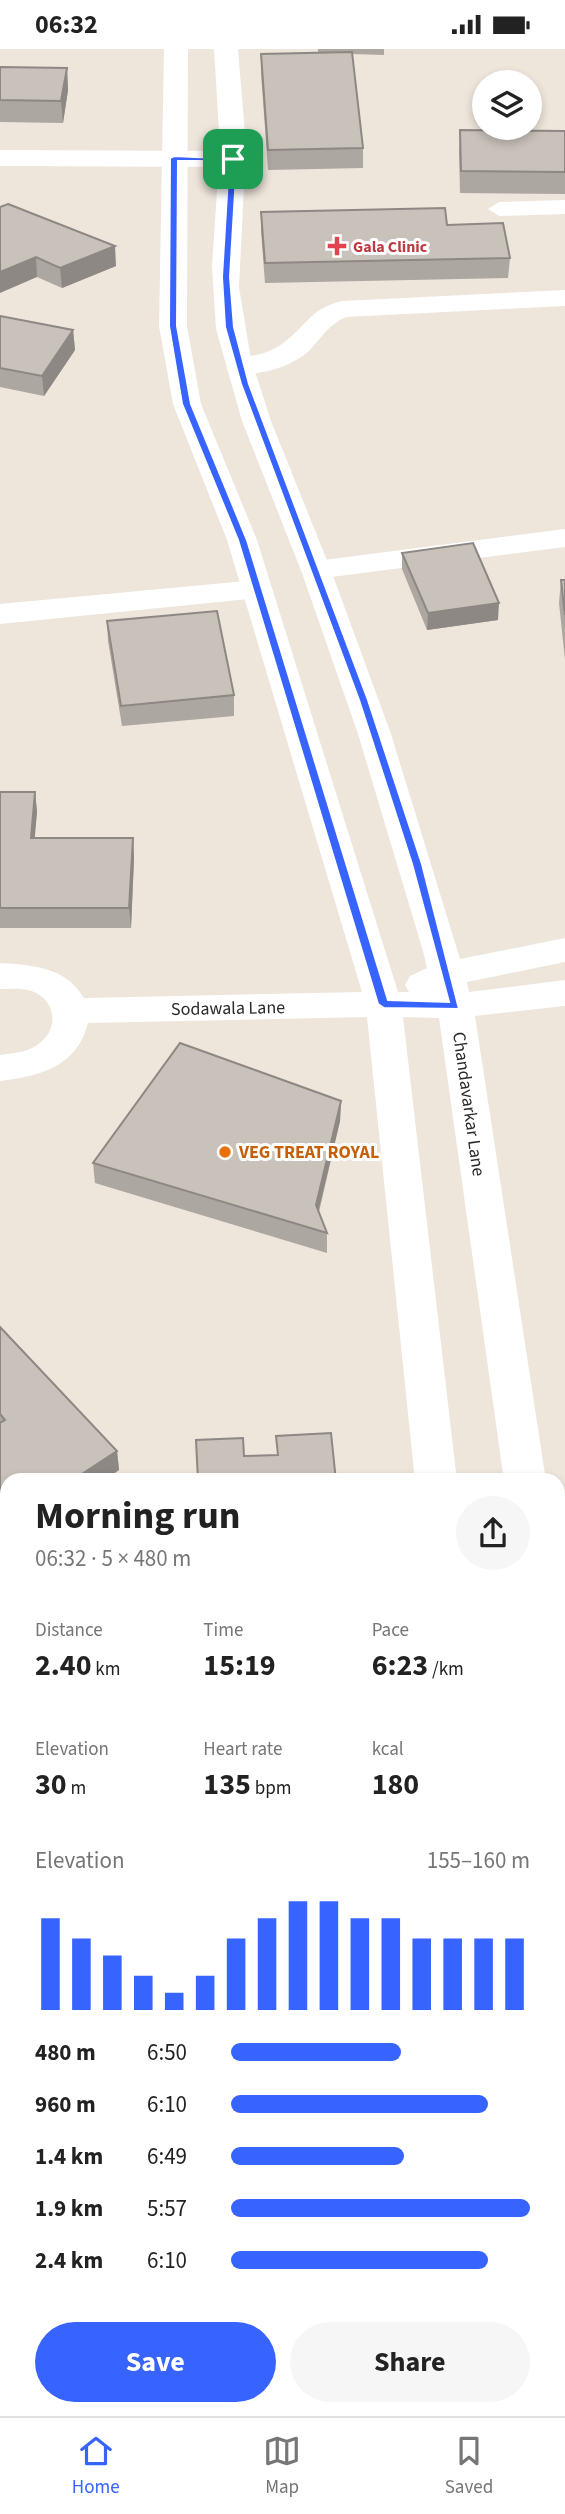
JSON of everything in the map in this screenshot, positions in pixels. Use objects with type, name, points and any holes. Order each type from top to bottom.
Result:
[{"type":"street","points":[[176,49],[173,326],[187,404],[242,540],[384,1004],[435,1473]]},
{"type":"street","name":"Chandavarkar Lane","points":[[226,49],[233,159],[226,277],[230,327],[240,366],[363,700],[413,851],[451,990],[524,1473]]},
{"type":"street","points":[[0,158],[233,159]]},
{"type":"street","points":[[240,366],[264,363],[289,353],[312,326],[329,312],[342,309],[565,298]]},
{"type":"street","points":[[316,570],[565,538]]},
{"type":"street","points":[[0,614],[257,590]]},
{"type":"street","points":[[451,990],[565,950]]},
{"type":"street","points":[[0,976],[34,977],[52,985],[65,997],[72,1011],[72,1027],[65,1041],[52,1054],[34,1063],[0,1068]]},
{"type":"street","points":[[451,990],[565,993]]},
{"type":"street","name":"Sodawala Lane","points":[[72,1011],[384,1004],[451,990]]},
{"type":"lane","points":[[499,209],[565,207]]},
{"type":"building","points":[[352,52],[363,148],[268,150],[261,54]]},
{"type":"building","points":[[0,67],[67,68],[61,101],[0,100]]},
{"type":"building","points":[[460,130],[472,130],[472,140],[542,140],[542,131],[565,131],[565,172],[461,171]]},
{"type":"building","points":[[8,204],[115,246],[60,268],[36,257],[0,272],[0,207]]},
{"type":"building","points":[[445,208],[447,225],[503,223],[510,258],[265,263],[261,212]]},
{"type":"building","points":[[0,316],[73,330],[42,376],[0,368]]},
{"type":"building","points":[[473,543],[499,603],[428,613],[402,553]]},
{"type":"building","points":[[561,580],[565,580],[565,615]]},
{"type":"building","points":[[217,611],[234,695],[121,706],[107,621]]},
{"type":"building","points":[[0,792],[35,792],[31,838],[133,838],[129,908],[0,908]]},
{"type":"building","name":"VEG TREAT ROYAL","points":[[180,1043],[341,1101],[316,1205],[327,1233],[93,1163]]},
{"type":"building","points":[[0,1327],[117,1451],[83,1473],[0,1473],[0,1423],[5,1420],[0,1414]]},
{"type":"building","points":[[331,1433],[335,1473],[198,1473],[196,1440],[243,1438],[244,1456],[278,1455],[276,1436]]},
{"type":"place","name":"Gala Clinic","points":[[337,246]]},
{"type":"place","name":"VEG TREAT ROYAL","points":[[225,1152]]},
{"type":"route","points":[[174,158],[233,159],[226,277],[230,327],[245,384],[363,700],[417,864],[455,1006],[384,1004],[242,540],[187,404],[173,326],[174,158]]}]
